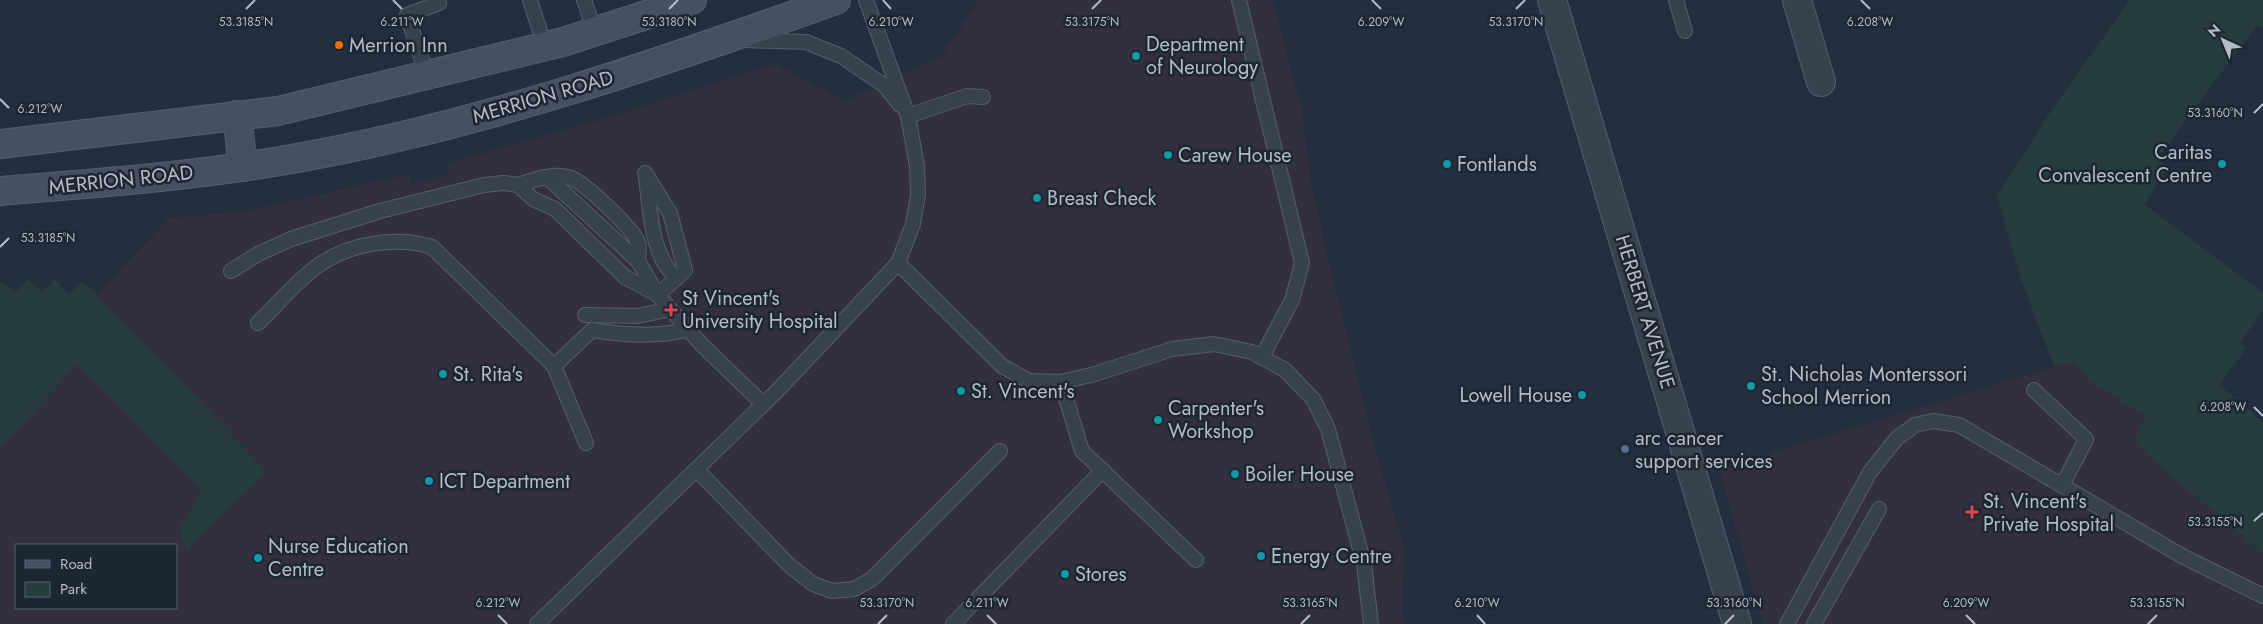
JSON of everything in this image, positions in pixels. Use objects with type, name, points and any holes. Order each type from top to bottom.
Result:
[{"type":"main road","points":[[0,144],[278,110],[545,47],[692,0]]},
{"type":"main road","name":"MERRION ROAD","points":[[0,191],[243,167],[299,158],[413,133],[562,93],[727,39],[836,0]]},
{"type":"main road","points":[[237,116],[243,167]]},
{"type":"street","name":"HERBERT AVENUE","points":[[1552,0],[1737,624]]},
{"type":"street","points":[[1797,0],[1822,82]]},
{"type":"lane","points":[[530,0],[545,47]]},
{"type":"lane","points":[[584,0],[595,32]]},
{"type":"lane","points":[[537,624],[764,404],[898,263],[913,224],[918,195],[916,166],[908,116],[866,0]]},
{"type":"lane","points":[[1239,0],[1302,263],[1292,300],[1262,357]]},
{"type":"lane","points":[[1676,0],[1685,31]]},
{"type":"lane","points":[[427,75],[407,14],[439,3]]},
{"type":"lane","points":[[727,39],[806,42],[841,56],[886,86],[908,116]]},
{"type":"lane","points":[[908,116],[967,96],[983,97]]},
{"type":"lane","points":[[658,295],[677,278],[685,270],[670,213],[645,173],[653,230],[666,270],[677,278]]},
{"type":"lane","points":[[547,177],[638,261],[658,295],[670,309],[734,377],[764,404]]},
{"type":"lane","points":[[231,271],[258,254],[291,238],[380,211],[484,185],[518,184],[547,177],[571,178],[601,200],[627,225],[638,242],[638,261]]},
{"type":"lane","points":[[518,184],[533,199],[555,209],[625,276],[658,295]]},
{"type":"lane","points":[[258,323],[318,265],[336,255],[387,241],[417,242],[432,247],[554,366],[586,443]]},
{"type":"lane","points":[[898,263],[1002,366],[1029,380],[1061,382],[1095,374],[1172,349],[1214,344],[1252,352],[1285,370],[1313,399],[1328,430],[1364,564],[1371,624]]},
{"type":"lane","points":[[584,314],[638,316],[670,309]]},
{"type":"lane","points":[[554,366],[592,330],[610,333],[670,334],[688,329]]},
{"type":"lane","points":[[1061,382],[1082,451],[1196,560]]},
{"type":"lane","points":[[2034,390],[2086,439],[2063,484]]},
{"type":"lane","points":[[1787,624],[1870,472],[1898,438],[1915,425],[1933,421],[1959,424],[2182,556],[2263,596]]},
{"type":"lane","points":[[697,470],[789,565],[813,584],[832,591],[854,589],[872,579],[1000,451]]},
{"type":"lane","points":[[953,624],[1103,470]]},
{"type":"lane","points":[[1814,624],[1879,510]]},
{"type":"shaded area","name":"St Vincent's University Hospital","points":[[979,0],[1272,0],[1303,114],[1310,181],[1336,290],[1371,435],[1404,548],[1402,616],[1406,624],[0,624],[0,280],[15,292],[28,280],[42,292],[55,280],[69,294],[82,282],[97,295],[169,218],[249,211],[409,174],[412,184],[448,175],[446,164],[593,122],[776,64],[845,101],[942,56]]},
{"type":"shaded area","name":"St. Vincent's Private Hospital","points":[[2073,361],[2090,382],[2146,416],[2163,469],[2263,554],[2263,624],[1763,624],[1719,469]]},
{"type":"green space","points":[[2130,0],[2263,0],[2263,28],[2257,25],[2157,159],[2169,167],[2144,204],[2263,293],[2263,310],[2240,343],[2247,348],[2219,385],[2263,422],[2263,554],[2134,442],[2146,416],[2090,382],[2073,361],[2054,366],[2021,280],[1997,196],[2051,111]]},
{"type":"green space","points":[[0,280],[15,292],[28,280],[42,292],[55,280],[69,294],[82,282],[97,295],[267,472],[186,550],[180,528],[202,489],[78,364],[0,448]]},
{"type":"place","name":"Merrion Inn","points":[[339,45]]},
{"type":"place","name":"Department of Neurology","points":[[1136,56]]},
{"type":"place","name":"Carew House","points":[[1168,155]]},
{"type":"place","name":"Fontlands","points":[[1447,164]]},
{"type":"place","name":"Caritas Convalescent Centre","points":[[2222,164]]},
{"type":"place","name":"Breast Check","points":[[1037,198]]},
{"type":"place","name":"St Vincent's University Hospital","points":[[671,310]]},
{"type":"place","name":"St. Rita's","points":[[443,374]]},
{"type":"place","name":"St. Nicholas Monterssori School Merrion","points":[[1751,386]]},
{"type":"place","name":"St. Vincent's","points":[[961,391]]},
{"type":"place","name":"Lowell House","points":[[1582,395]]},
{"type":"place","name":"Carpenter's Workshop","points":[[1158,420]]},
{"type":"place","name":"arc cancer support services","points":[[1625,449]]},
{"type":"place","name":"Boiler House","points":[[1235,474]]},
{"type":"place","name":"ICT Department","points":[[429,481]]},
{"type":"place","name":"St. Vincent's Private Hospital","points":[[1972,512]]},
{"type":"place","name":"Energy Centre","points":[[1261,556]]},
{"type":"place","name":"Nurse Education Centre","points":[[258,558]]},
{"type":"place","name":"Stores","points":[[1065,574]]}]
